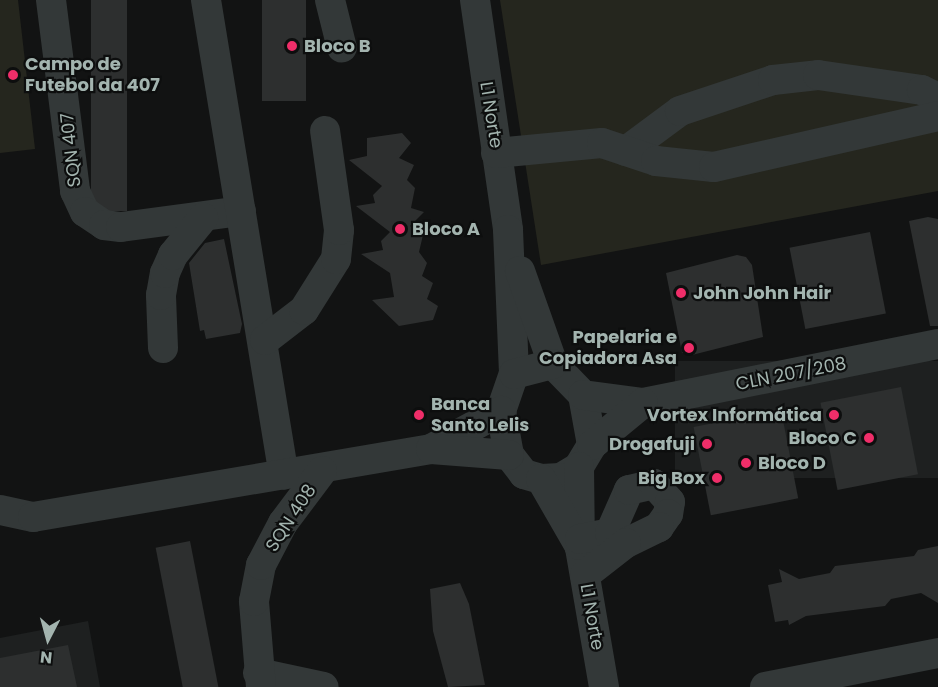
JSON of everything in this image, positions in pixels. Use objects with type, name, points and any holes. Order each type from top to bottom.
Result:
[{"type":"street","name":"SQN 407","points":[[51,0],[75,191],[85,212],[112,227],[203,218],[241,211]]},
{"type":"street","points":[[206,0],[265,340],[284,475]]},
{"type":"street","points":[[330,0],[342,48]]},
{"type":"street","name":"L1 Norte","points":[[474,0],[508,230],[514,374]]},
{"type":"street","points":[[626,152],[680,111],[772,80],[818,75],[922,90],[938,98]]},
{"type":"street","points":[[496,153],[602,143],[656,161],[714,167],[938,116]]},
{"type":"street","points":[[265,340],[304,310],[336,259],[339,230],[324,131]]},
{"type":"street","points":[[163,348],[161,295],[165,273],[173,255],[203,218]]},
{"type":"street","name":"L1 Norte","points":[[508,230],[553,364]]},
{"type":"street","name":"CLN 207/208","points":[[583,395],[643,403],[938,344]]},
{"type":"street","points":[[553,364],[583,395],[586,456],[561,478],[541,479],[524,474],[508,455],[501,411],[514,374],[553,364]]},
{"type":"street","name":"CLN 207/208","points":[[586,456],[643,403]]},
{"type":"street","points":[[431,449],[501,411]]},
{"type":"street","points":[[0,510],[33,517],[284,475],[322,471],[431,449],[508,455]]},
{"type":"street","name":"L1 Norte","points":[[586,456],[582,554],[604,687]]},
{"type":"street","name":"SQN 408","points":[[322,471],[283,523],[261,565],[254,601],[260,680],[324,687]]},
{"type":"street","name":"L1 Norte","points":[[541,479],[582,554]]},
{"type":"street","points":[[765,687],[813,681],[938,653]]},
{"type":"shaded area","name":"Campo de Futebol da 407","points":[[0,0],[18,0],[35,149],[0,153]]},
{"type":"shaded area","points":[[500,0],[938,0],[938,191],[541,265]]},
{"type":"shaded area","points":[[675,361],[938,361],[938,478],[675,478]]},
{"type":"shaded area","points":[[88,621],[100,687],[0,687],[0,638]]},
{"type":"building","points":[[91,0],[127,0],[127,211],[91,211]]},
{"type":"building","name":"Bloco B","points":[[262,0],[306,0],[306,101],[262,101]]},
{"type":"building","name":"Bloco A","points":[[402,133],[411,143],[399,158],[414,165],[407,180],[415,188],[411,208],[424,212],[410,226],[423,235],[419,252],[427,263],[422,276],[433,283],[427,299],[438,306],[433,320],[399,326],[372,300],[394,297],[390,273],[361,254],[383,250],[381,241],[390,232],[356,206],[375,203],[373,195],[382,186],[349,160],[367,156],[367,138]]},
{"type":"building","points":[[928,217],[938,219],[938,326],[930,326],[909,221]]},
{"type":"building","points":[[870,232],[886,313],[805,329],[790,248]]},
{"type":"building","points":[[224,239],[242,324],[240,333],[206,339],[204,330],[200,331],[189,263],[205,243]]},
{"type":"building","points":[[737,255],[746,257],[752,265],[763,337],[692,355],[682,353],[666,273]]},
{"type":"building","name":"Bloco C","points":[[901,387],[918,474],[837,490],[821,403]]},
{"type":"building","name":"Bloco D","points":[[781,410],[798,498],[711,515],[694,427]]},
{"type":"building","points":[[190,541],[218,687],[183,687],[156,548]]},
{"type":"building","points":[[938,546],[938,603],[921,593],[891,599],[885,606],[806,616],[789,625],[788,620],[775,622],[768,585],[782,582],[779,569],[799,579],[830,573],[835,566],[914,556],[918,550]]},
{"type":"building","points":[[460,583],[469,604],[485,685],[448,687],[433,631],[430,589]]},
{"type":"building","points":[[68,645],[77,687],[0,687],[0,658]]},
{"type":"place","name":"Bloco B","points":[[292,46]]},
{"type":"place","name":"Campo de Futebol da 407","points":[[13,75]]},
{"type":"place","name":"Bloco A","points":[[400,229]]},
{"type":"place","name":"John John Hair","points":[[681,293]]},
{"type":"place","name":"Papelaria e Copiadora Asa","points":[[689,348]]},
{"type":"place","name":"Banca Santo Lelis","points":[[419,415]]},
{"type":"place","name":"Vortex Informática","points":[[834,415]]},
{"type":"place","name":"Bloco C","points":[[869,438]]},
{"type":"place","name":"Drogafuji","points":[[707,444]]},
{"type":"place","name":"Bloco D","points":[[746,463]]},
{"type":"place","name":"Big Box","points":[[717,478]]}]
